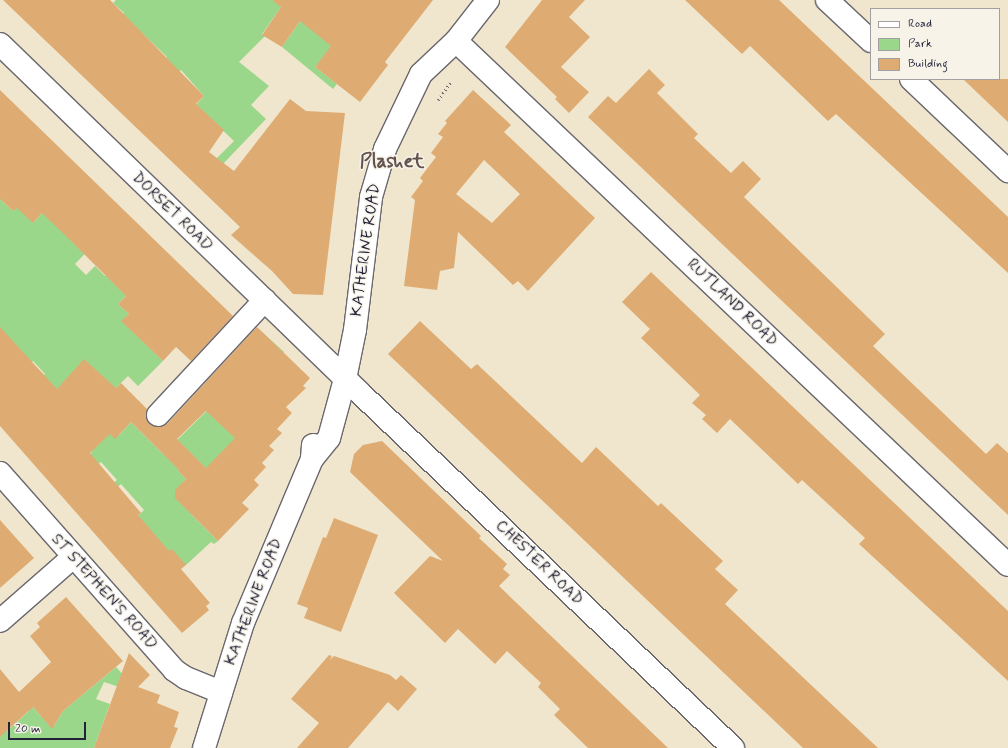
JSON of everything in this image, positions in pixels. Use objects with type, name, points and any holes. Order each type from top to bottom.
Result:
[{"type":"street","points":[[827,0],[870,40]]},
{"type":"street","name":"KATHERINE ROAD","points":[[204,748],[243,623],[312,459],[329,438],[345,378],[354,330],[371,197],[385,149],[398,125],[434,83],[456,41],[480,3]]},
{"type":"street","name":"RUTLAND ROAD","points":[[456,41],[1008,566]]},
{"type":"street","name":"DORSET ROAD","points":[[0,44],[345,378]]},
{"type":"street","points":[[912,80],[1008,171]]},
{"type":"street","points":[[158,415],[265,300]]},
{"type":"street","name":"CHESTER ROAD","points":[[345,378],[733,748]]},
{"type":"street","name":"ST STEPHEN'S ROAD","points":[[0,473],[72,558],[174,670],[186,678],[221,692]]},
{"type":"street","points":[[0,621],[72,558]]},
{"type":"path","points":[[436,102],[451,81]]},
{"type":"green space","points":[[116,0],[286,0],[262,34],[265,36],[239,62],[269,86],[251,105],[266,119],[221,166],[215,160],[234,141],[196,105],[204,96],[181,70],[170,82],[158,67],[167,57],[142,33],[110,27],[124,13],[113,3]]},
{"type":"green space","points":[[314,1],[346,57],[322,59],[315,67],[337,84],[333,89],[282,47]]},
{"type":"green space","points":[[44,179],[33,223],[46,209],[103,235],[75,264],[86,275],[95,266],[105,276],[124,257],[134,288],[118,304],[129,314],[122,321],[163,361],[138,386],[128,376],[116,388],[119,435],[131,422],[163,454],[235,383],[235,357],[261,331],[284,352],[276,360],[235,438],[239,500],[193,456],[178,471],[186,479],[176,490],[192,515],[218,541],[214,544],[211,542],[186,565],[163,557],[130,523],[144,510],[121,484],[105,499],[101,494],[117,480],[101,462],[85,476],[77,466],[92,452],[39,380],[45,374],[33,361],[29,364],[0,338],[0,188],[1,200],[13,211]]},
{"type":"green space","points":[[116,667],[136,689],[135,692],[104,682],[96,699],[110,704],[94,748],[0,748],[0,723],[7,731],[29,711],[15,696],[19,692],[49,725],[54,726],[63,711]]},
{"type":"building","points":[[3,0],[110,0],[204,96],[196,104],[224,130],[209,152],[234,171],[290,99],[306,111],[345,113],[323,295],[293,294],[272,271],[231,235],[240,227]]},
{"type":"building","points":[[272,0],[433,0],[385,62],[388,65],[360,102],[315,67],[331,46],[300,21],[282,47],[262,35],[281,7]]},
{"type":"building","points":[[542,0],[585,0],[569,17],[590,37],[561,67],[589,92],[569,113],[555,99],[557,97],[505,47]]},
{"type":"building","points":[[685,0],[779,0],[1008,217],[1008,273],[836,114],[828,121],[750,46],[742,54]]},
{"type":"building","points":[[649,69],[665,85],[657,93],[698,134],[694,138],[731,173],[743,161],[761,179],[744,197],[885,334],[873,346],[986,454],[997,443],[1008,453],[1008,515],[588,117],[608,96],[616,103]]},
{"type":"building","points":[[1008,79],[1008,122],[964,80]]},
{"type":"building","points":[[0,90],[233,316],[191,361],[176,347],[163,361],[121,321],[129,314],[118,304],[126,296],[69,239],[42,213],[33,223],[17,208],[13,211],[0,199]]},
{"type":"building","points":[[473,90],[511,125],[504,132],[595,218],[528,291],[518,281],[513,285],[458,232],[454,268],[440,271],[437,290],[404,286],[415,200],[411,197],[423,181],[420,178],[436,157],[431,153],[443,137],[438,134],[447,123],[445,121]],"holes":[[[484,160],[520,194],[492,223],[456,194]]]},
{"type":"building","points":[[651,272],[1008,611],[1008,681],[859,544],[865,538],[802,480],[798,484],[730,419],[717,433],[702,419],[706,415],[692,403],[700,395],[641,338],[650,329],[622,302]]},
{"type":"building","points":[[420,321],[471,369],[477,364],[582,463],[596,447],[658,506],[661,503],[723,561],[715,569],[738,590],[725,604],[878,748],[803,748],[388,354]]},
{"type":"building","points":[[0,327],[57,389],[84,359],[116,388],[121,383],[147,409],[146,419],[156,427],[167,424],[257,327],[310,378],[303,386],[306,388],[286,407],[292,413],[277,429],[282,433],[269,446],[274,450],[262,463],[266,467],[254,480],[259,485],[242,503],[249,509],[218,541],[175,498],[175,490],[186,479],[178,471],[179,470],[131,422],[115,439],[110,434],[90,453],[141,513],[138,515],[169,551],[172,549],[186,565],[181,569],[210,603],[206,606],[209,610],[182,633],[0,426]],"holes":[[[206,411],[235,438],[206,468],[177,439]]]},
{"type":"building","points":[[382,441],[481,536],[479,538],[507,564],[503,569],[510,575],[499,586],[668,748],[588,748],[554,715],[560,709],[538,687],[541,683],[507,651],[495,664],[458,629],[445,643],[394,593],[430,556],[443,561],[350,472],[354,454],[363,445]]},
{"type":"building","points":[[334,518],[378,535],[341,632],[304,618],[308,608],[297,604],[323,537],[326,538]]},
{"type":"building","points":[[0,520],[34,558],[0,588]]},
{"type":"building","points":[[66,597],[123,661],[63,711],[52,729],[33,707],[0,737],[0,669],[19,692],[51,662],[30,636],[40,627],[37,623]]},
{"type":"building","points":[[129,653],[150,675],[138,687],[160,695],[157,703],[179,712],[174,727],[178,728],[170,748],[94,748]]},
{"type":"building","points":[[329,655],[332,656],[330,660],[334,656],[390,675],[396,680],[401,675],[417,689],[398,711],[388,702],[348,748],[297,748],[319,723],[291,699]]},
{"type":"district","name":"Plashet","points":[[392,161]]}]
